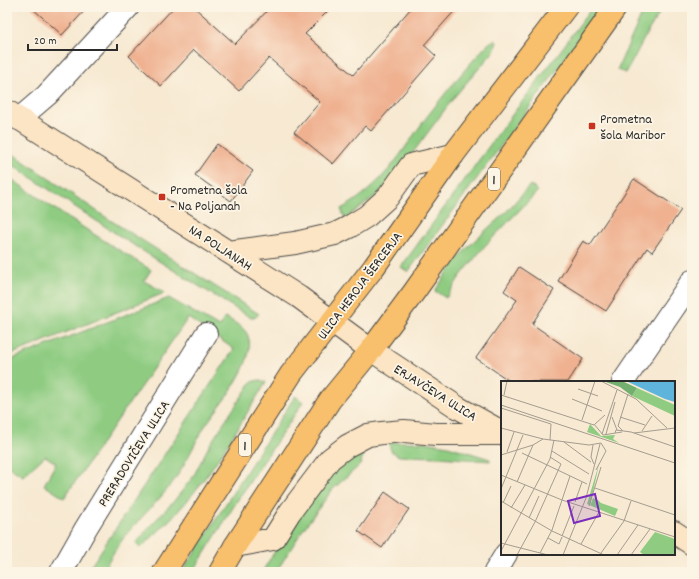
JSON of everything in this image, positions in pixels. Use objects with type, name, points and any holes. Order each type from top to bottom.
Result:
[{"type":"main road","name":"ULICA HEROJA ŠERCERJA","points":[[164,572],[291,374],[374,267],[453,155],[566,7]]},
{"type":"main road","name":"1","points":[[220,572],[235,546],[330,400],[371,350],[414,292],[616,7]]},
{"type":"street","points":[[13,115],[52,90],[128,7]]},
{"type":"street","name":"NA POLJANAH","points":[[13,115],[299,297],[371,350]]},
{"type":"street","points":[[228,252],[295,243],[335,234],[367,216],[388,196],[411,165],[453,155]]},
{"type":"street","points":[[624,381],[692,281]]},
{"type":"street","name":"PRERADOVIČEVA ULICA","points":[[61,572],[86,528],[206,334]]},
{"type":"street","name":"ERJAVČEVA ULICA","points":[[371,350],[457,407],[501,432]]},
{"type":"street","points":[[235,546],[273,539],[290,512],[330,459],[347,446],[368,435],[404,431],[436,434],[501,433]]},
{"type":"street","points":[[675,533],[692,544]]},
{"type":"street","points":[[495,572],[505,555]]},
{"type":"green space","points":[[592,7],[600,7],[568,55],[408,272],[401,267],[503,127]]},
{"type":"green space","points":[[645,7],[663,7],[647,33],[626,73],[617,70]]},
{"type":"green space","points":[[495,40],[497,42],[494,51],[455,96],[400,170],[377,195],[345,219],[341,209],[361,196],[385,174],[451,87],[485,47]]},
{"type":"green space","points":[[7,150],[107,218],[259,314],[256,317],[251,318],[96,221],[7,161]]},
{"type":"green space","points":[[7,176],[65,216],[151,270],[144,281],[164,292],[7,356]]},
{"type":"green space","points":[[530,185],[538,191],[483,248],[459,278],[446,298],[435,291],[460,256],[507,211]]},
{"type":"green space","points":[[169,298],[219,327],[225,317],[245,330],[250,346],[247,358],[236,383],[205,426],[170,486],[125,536],[102,572],[87,572],[234,349],[188,318],[64,498],[44,485],[56,463],[45,456],[23,476],[7,466],[7,361]]},
{"type":"green space","points":[[260,380],[266,382],[209,472],[183,506],[141,548],[136,543],[174,501],[193,477],[210,444],[250,384],[254,381]]},
{"type":"green space","points":[[295,396],[303,402],[239,498],[193,572],[182,572]]},
{"type":"green space","points":[[425,442],[448,446],[490,459],[490,461],[399,456],[391,451],[389,443]]},
{"type":"green space","points":[[362,452],[363,456],[360,465],[333,489],[302,531],[276,572],[262,572],[303,506],[336,468],[348,459]]},
{"type":"building","points":[[31,7],[88,7],[62,35]]},
{"type":"building","points":[[174,7],[194,7],[235,44],[271,7],[332,7],[305,34],[353,75],[412,7],[458,7],[424,45],[436,56],[371,131],[365,126],[333,164],[294,132],[320,102],[269,58],[239,91],[194,50],[161,86],[129,56]]},
{"type":"building","points":[[217,144],[253,171],[231,201],[195,175]]},
{"type":"building","points":[[634,179],[681,210],[652,252],[647,248],[606,311],[558,281],[583,241],[590,245]]},
{"type":"building","points":[[519,267],[554,290],[532,324],[583,359],[569,381],[510,381],[476,358],[517,300],[504,291]]},
{"type":"building","points":[[385,492],[409,509],[382,548],[358,531]]},
{"type":"place","name":"Prometna šola Maribor","points":[[592,126]]},
{"type":"place","name":"Prometna šola - Na Poljanah","points":[[162,197]]}]
